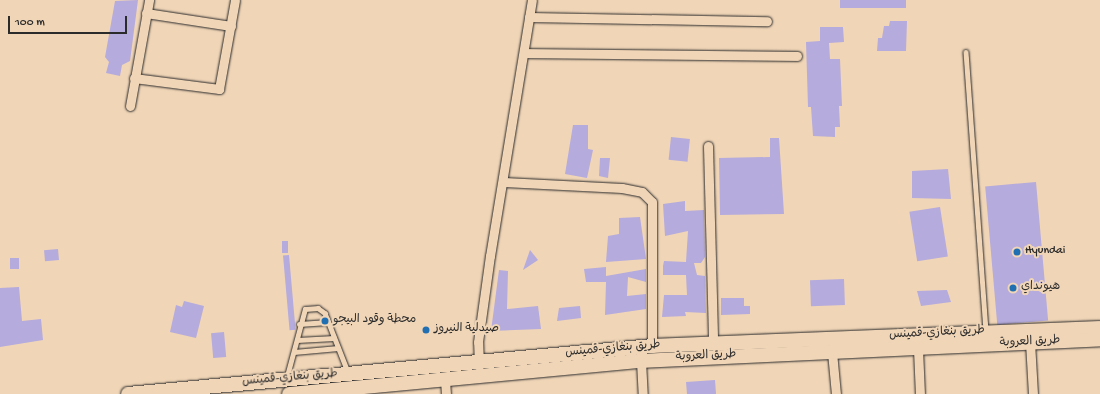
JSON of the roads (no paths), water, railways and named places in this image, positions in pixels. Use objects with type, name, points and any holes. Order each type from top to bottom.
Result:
[{"type":"main road","name":"طريق بنغازي-قمينس","points":[[128,394],[652,346],[713,342],[986,331],[1100,328]]},
{"type":"main road","name":"طريق العروبة","points":[[289,394],[641,361],[918,349],[1100,339]]},
{"type":"street","points":[[130,106],[149,0]]},
{"type":"street","points":[[134,78],[217,90],[221,87],[235,0]]},
{"type":"street","points":[[480,376],[478,342],[532,0]]},
{"type":"street","points":[[146,13],[231,26]]},
{"type":"street","points":[[530,17],[767,21]]},
{"type":"street","points":[[524,53],[796,56]]},
{"type":"street","points":[[708,146],[713,342]]},
{"type":"street","points":[[504,182],[622,188],[642,192],[652,202],[652,346]]},
{"type":"street","points":[[1030,342],[1033,394]]},
{"type":"street","points":[[918,349],[920,394]]},
{"type":"street","points":[[832,352],[836,394]]},
{"type":"street","points":[[641,361],[642,394]]},
{"type":"street","points":[[445,380],[446,394]]},
{"type":"lane","points":[[966,52],[986,331]]},
{"type":"lane","points":[[286,379],[304,309],[322,309],[349,374]]},
{"type":"lane","points":[[299,324],[328,322]]},
{"type":"lane","points":[[297,340],[334,338]]},
{"type":"lane","points":[[294,352],[338,348]]},
{"type":"place","name":"Hyundai","points":[[1017,252]]},
{"type":"place","name":"هيونداي","points":[[1013,288]]},
{"type":"place","name":"محطة وقود البيجو","points":[[325,321]]},
{"type":"place","name":"صيدلية النيروز","points":[[426,330]]}]
